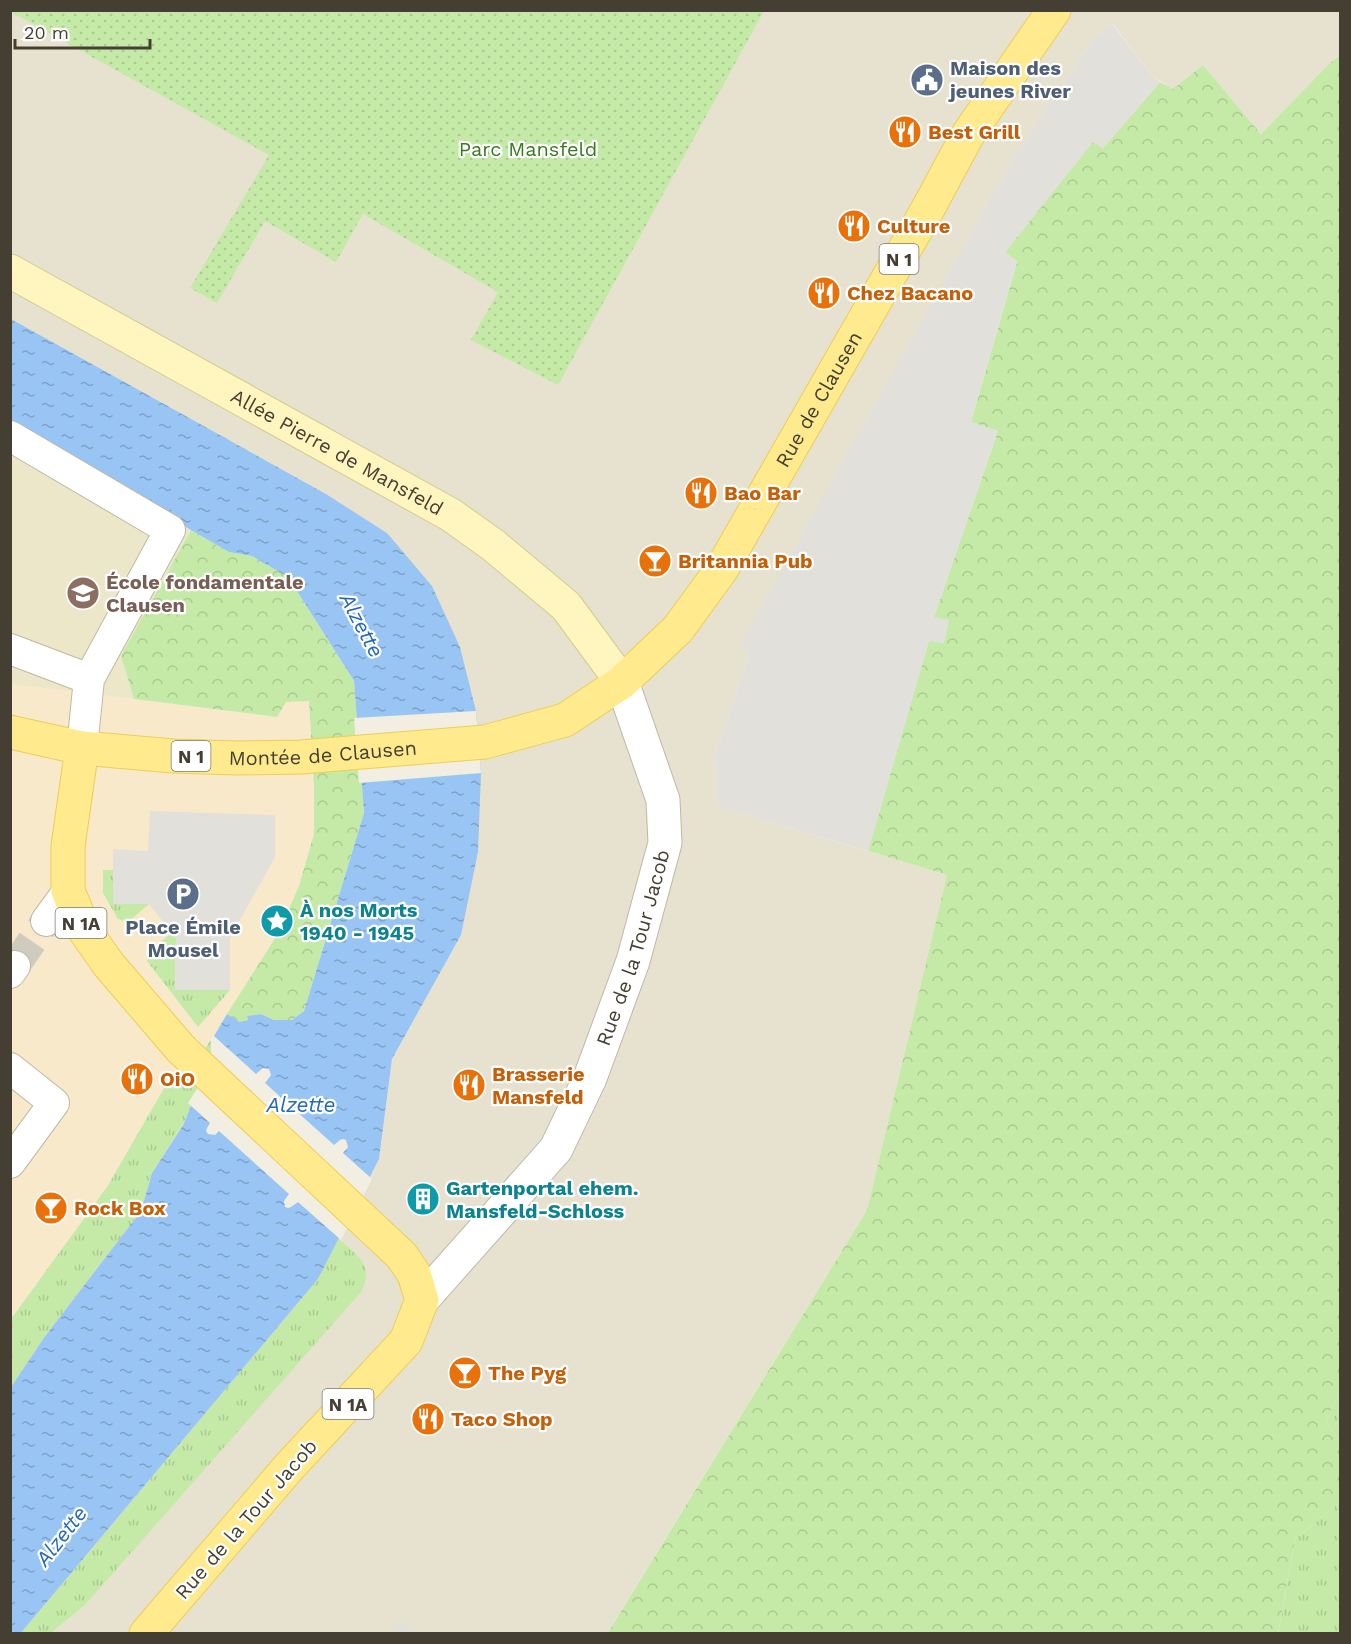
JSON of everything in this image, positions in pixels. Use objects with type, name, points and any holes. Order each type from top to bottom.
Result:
[{"type":"main road","name":"Rue de Clausen","points":[[622,682],[678,629],[721,570],[968,136],[1054,10]]},
{"type":"main road","name":"Allée Pierre de Mansfeld","points":[[10,271],[451,514],[566,606],[622,682]]},
{"type":"main road","name":"Montée de Clausen","points":[[10,732],[82,748],[173,756],[238,758],[301,757],[485,742],[565,720],[622,682]]},
{"type":"main road","name":"N 1A","points":[[82,748],[68,846],[68,891],[85,932],[109,965],[181,1049],[402,1256],[414,1275],[422,1300]]},
{"type":"main road","name":"Rue de la Tour Jacob","points":[[146,1634],[289,1467],[406,1341],[422,1300]]},
{"type":"street","points":[[10,436],[170,530],[89,679],[82,748]]},
{"type":"street","points":[[10,649],[89,679]]},
{"type":"street","name":"Rue de la Tour Jacob","points":[[422,1300],[556,1149],[590,1078],[633,961],[665,843],[663,800],[622,682]]},
{"type":"street","points":[[46,921],[68,891]]},
{"type":"street","points":[[10,1068],[54,1103],[10,1163]]},
{"type":"shaded area","points":[[11,11],[1340,11],[1340,55],[1261,134],[1203,65],[1173,89],[1152,76],[1113,24],[1092,41],[1013,159],[972,232],[749,656],[716,753],[717,806],[947,875],[867,1210],[607,1633],[51,1633],[85,1605],[358,1256],[338,1238],[379,1159],[392,1059],[461,935],[387,533],[326,494],[11,319]]},
{"type":"shaded area","points":[[1112,24],[1152,76],[1160,82],[1103,148],[1093,142],[1005,252],[1017,261],[971,422],[998,431],[934,617],[949,620],[944,643],[929,641],[868,851],[717,806],[716,753],[749,656],[741,643],[1013,159],[1092,41]]},
{"type":"shaded area","name":"École fondamentale Clausen","points":[[11,426],[191,530],[122,656],[134,699],[11,684]]},
{"type":"shaded area","points":[[11,684],[277,717],[286,702],[309,701],[314,834],[299,886],[279,932],[214,1035],[180,1081],[174,1089],[167,1083],[107,1187],[11,1319]]},
{"type":"shaded area","name":"Place Émile Mousel","points":[[150,811],[275,815],[275,857],[230,938],[230,990],[175,990],[176,938],[149,904],[113,904],[113,849],[148,851]]},
{"type":"shaded area","points":[[400,1621],[416,1633],[389,1633]]},
{"type":"green space","name":"Parc Mansfeld","points":[[10,11],[764,11],[558,385],[471,340],[498,292],[363,214],[336,262],[265,221],[217,303],[190,288],[269,155]]},
{"type":"green space","points":[[1340,55],[1340,1391],[1326,1422],[1340,1442],[1340,1502],[1295,1539],[1278,1633],[607,1634],[867,1210],[947,875],[868,851],[929,640],[944,643],[934,617],[998,431],[971,422],[1017,262],[1005,252],[1093,141],[1103,148],[1160,82],[1173,89],[1203,65],[1261,134]]},
{"type":"green space","points":[[191,530],[229,552],[252,556],[288,577],[354,681],[364,813],[304,1011],[292,1020],[274,1020],[261,1014],[247,1016],[248,1020],[240,1022],[227,1014],[279,932],[299,886],[314,834],[309,701],[286,702],[277,717],[134,699],[121,656]]},
{"type":"green space","points":[[103,870],[113,870],[113,904],[149,904],[128,922],[118,919],[103,893]]},
{"type":"green space","points":[[171,933],[176,938],[175,990],[230,990],[198,1027],[147,961],[148,953]]},
{"type":"green space","points":[[214,1036],[214,1068],[152,1173],[141,1211],[43,1339],[11,1387],[11,1319],[107,1187],[167,1083],[174,1089]]},
{"type":"green space","points":[[338,1238],[357,1255],[365,1268],[365,1283],[361,1292],[85,1605],[51,1633],[20,1634],[318,1279]]},
{"type":"green space","points":[[1340,1391],[1340,1442],[1326,1422]]},
{"type":"green space","points":[[1340,1502],[1340,1633],[1278,1634],[1295,1539]]},
{"type":"water","name":"Alzette","points":[[11,319],[326,494],[387,533],[432,586],[460,647],[476,711],[481,773],[478,852],[461,935],[392,1059],[379,1159],[318,1279],[20,1634],[10,1633],[11,1387],[43,1339],[141,1211],[152,1173],[183,1125],[191,1106],[214,1068],[214,1036],[227,1014],[240,1022],[248,1020],[247,1016],[261,1014],[274,1020],[292,1020],[304,1011],[364,813],[354,681],[288,577],[252,556],[229,552],[11,426]]},
{"type":"pier","points":[[476,711],[481,773],[359,783],[354,718]]},
{"type":"pier","points":[[214,1036],[256,1074],[263,1068],[269,1069],[271,1075],[265,1083],[334,1145],[340,1140],[346,1140],[348,1147],[343,1153],[372,1179],[341,1240],[298,1202],[291,1207],[285,1207],[284,1201],[289,1194],[219,1131],[215,1135],[208,1134],[206,1131],[210,1123],[188,1103],[211,1067],[211,1039]]},
{"type":"tunnel","points":[[15,966],[46,921]]},
{"type":"place","name":"Maison des jeunes River","points":[[927,80]]},
{"type":"place","name":"Best Grill","points":[[905,132]]},
{"type":"place","name":"Culture","points":[[854,226]]},
{"type":"place","name":"Chez Bacano","points":[[824,293]]},
{"type":"place","name":"Bao Bar","points":[[701,493]]},
{"type":"place","name":"Britannia Pub","points":[[655,561]]},
{"type":"place","name":"École fondamentale Clausen","points":[[83,593]]},
{"type":"place","name":"Place Émile Mousel","points":[[183,894]]},
{"type":"place","name":"À nos Morts 1940 - 1945","points":[[277,921]]},
{"type":"place","name":"OiO","points":[[137,1079]]},
{"type":"place","name":"Brasserie Mansfeld","points":[[469,1085]]},
{"type":"place","name":"Gartenportal ehem. Mansfeld-Schloss","points":[[423,1199]]},
{"type":"place","name":"Rock Box","points":[[51,1208]]},
{"type":"place","name":"The Pyg","points":[[465,1373]]},
{"type":"place","name":"Taco Shop","points":[[428,1419]]}]
